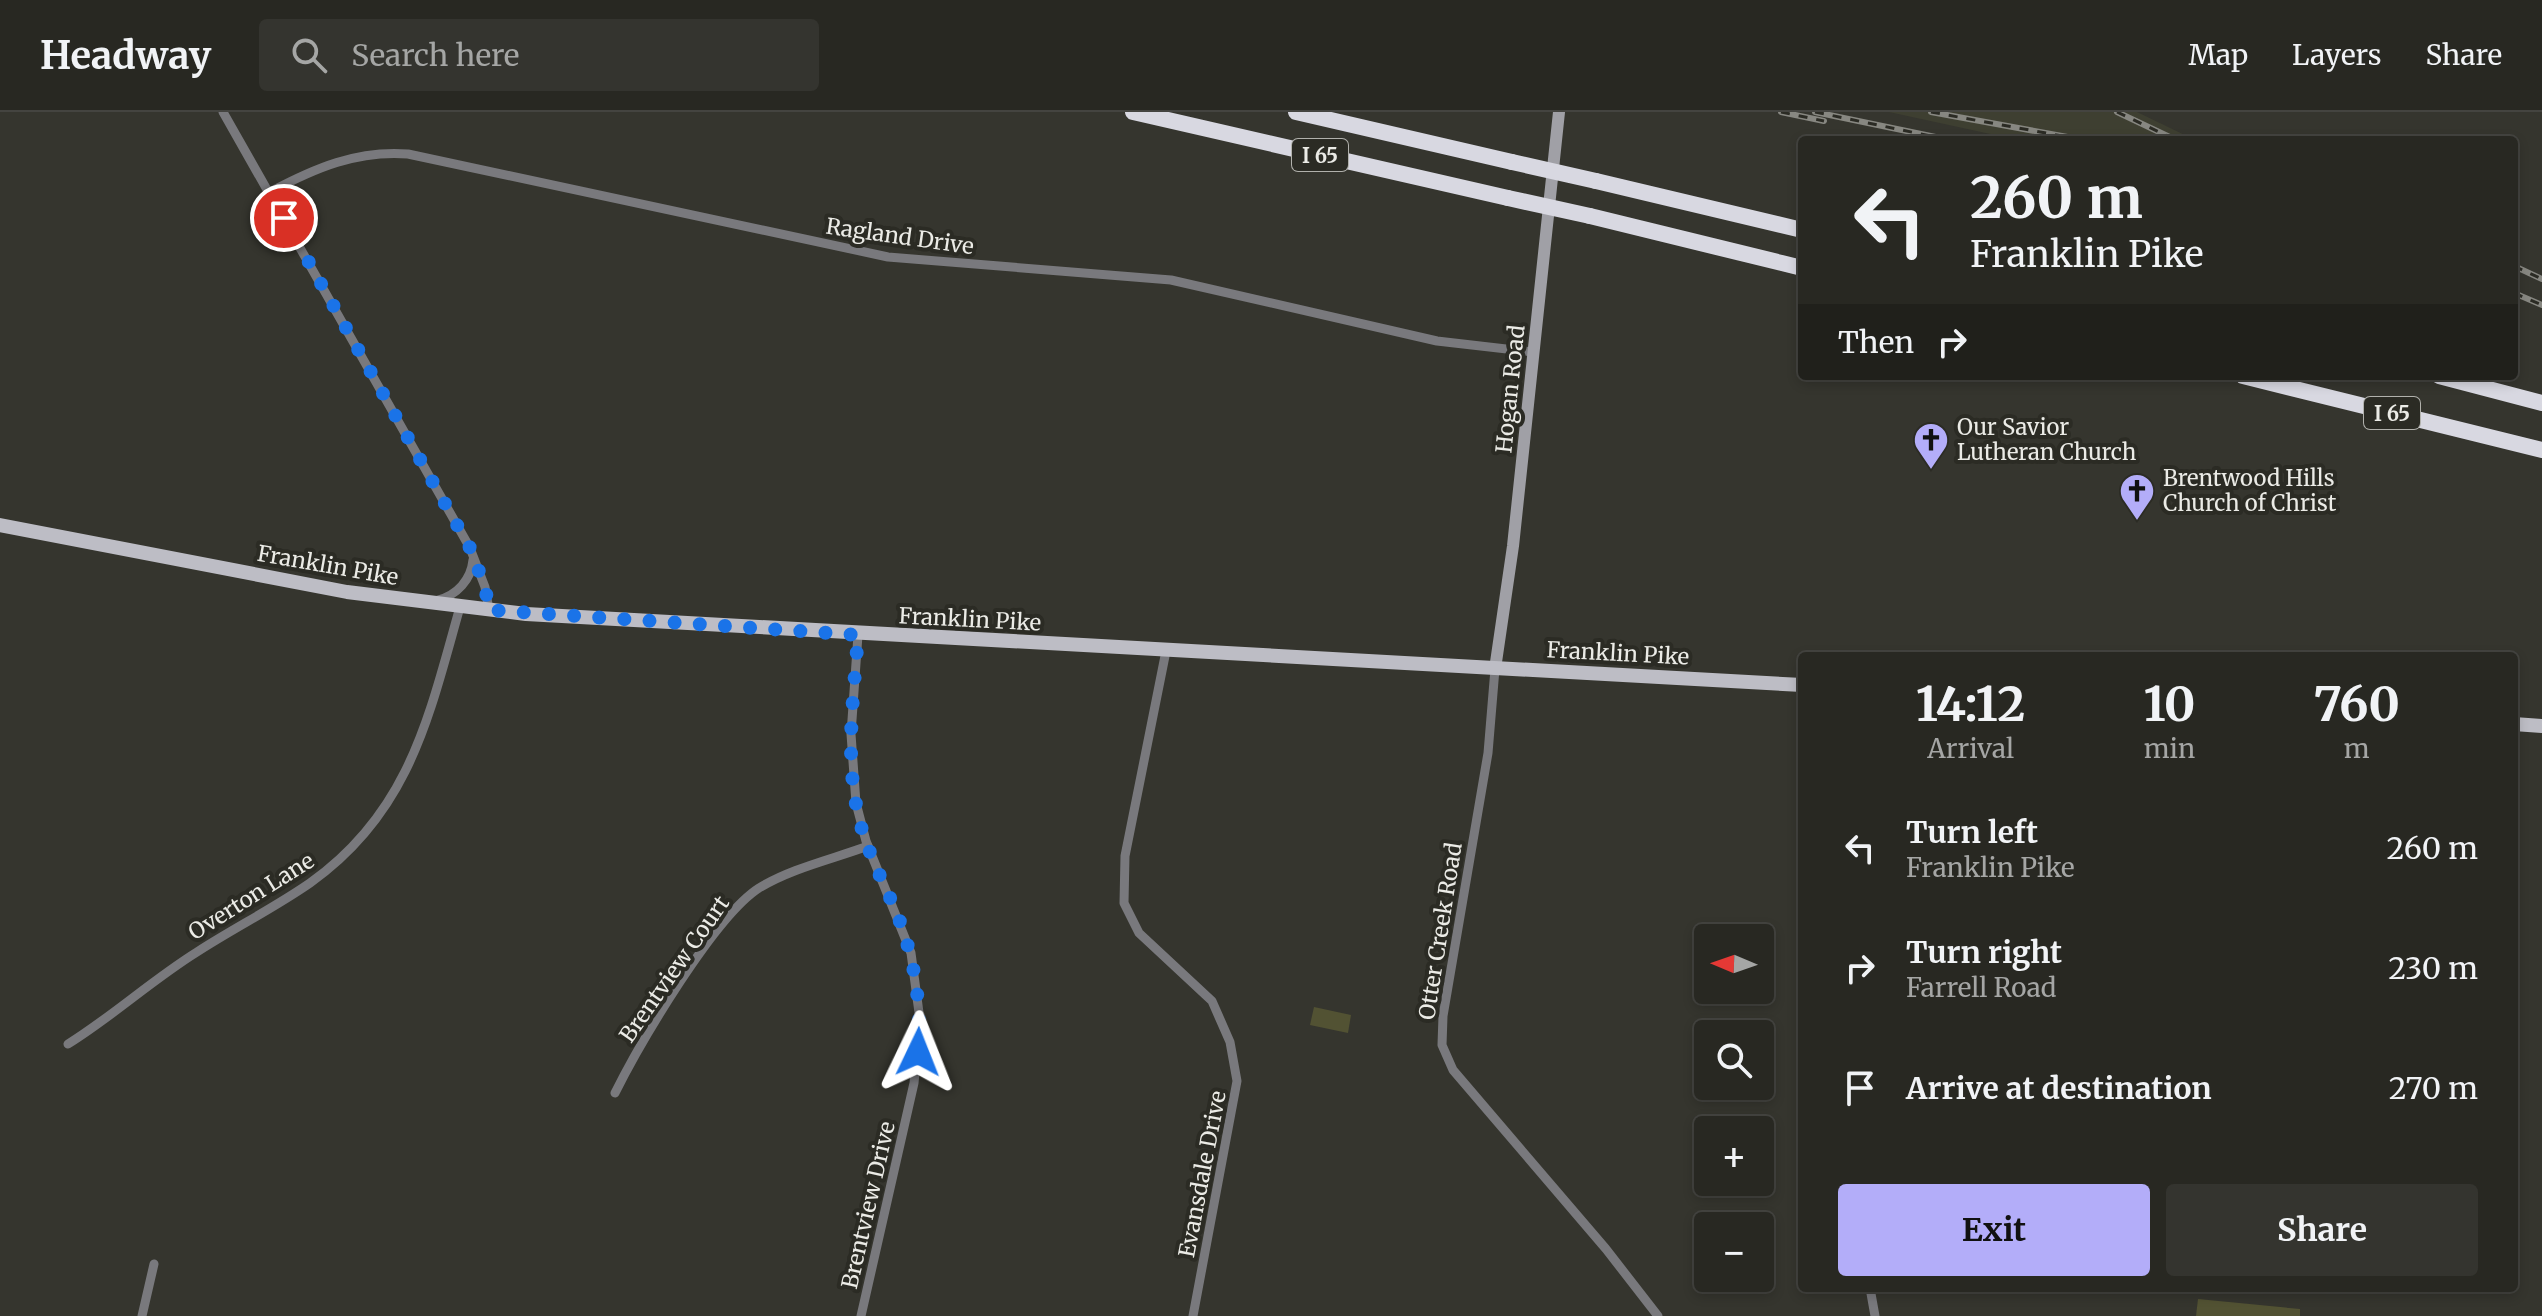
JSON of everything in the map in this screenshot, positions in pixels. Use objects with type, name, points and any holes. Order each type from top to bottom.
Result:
[{"type":"highway","name":"I 65","points":[[1133,112],[1590,216],[1798,267]]},
{"type":"highway","name":"I 65","points":[[1296,112],[1798,229]]},
{"type":"highway","name":"I 65","points":[[2259,380],[2542,450]]},
{"type":"highway","name":"I 65","points":[[2454,380],[2542,403]]},
{"type":"main road","name":"Franklin Pike","points":[[0,525],[289,582],[489,610],[858,635],[1798,685]]},
{"type":"main road","points":[[2518,724],[2542,726]]},
{"type":"street","points":[[223,112],[473,557],[489,610]]},
{"type":"street","name":"Hogan Road","points":[[1495,669],[1513,546],[1559,112]]},
{"type":"street","name":"Ragland Drive","points":[[270,192],[308,172],[345,159],[376,154],[408,154],[888,257],[1171,280],[1437,341],[1533,352]]},
{"type":"street","points":[[423,603],[455,592],[471,573],[473,557]]},
{"type":"street","name":"Overton Lane","points":[[68,1044],[182,962],[311,882],[352,847],[394,792],[416,752],[428,722],[460,607]]},
{"type":"street","name":"Brentview Drive","points":[[858,635],[851,752],[857,811],[911,953],[920,1020],[914,1083],[861,1316]]},
{"type":"street","name":"Evansdale Drive","points":[[1166,651],[1125,856],[1122,893],[1126,909],[1139,933],[1194,982],[1219,1012],[1230,1042],[1237,1081],[1193,1316]]},
{"type":"street","name":"Otter Creek Road","points":[[1495,669],[1488,753],[1445,1005],[1444,1053],[1453,1070],[1606,1249],[1658,1316]]},
{"type":"street","name":"Brentview Court","points":[[615,1093],[633,1057],[694,965],[743,901],[771,882],[868,846]]},
{"type":"street","points":[[142,1316],[154,1264]]},
{"type":"street","points":[[1871,1292],[1875,1316]]},
{"type":"shaded area","points":[[1889,112],[2137,112],[2187,136],[2000,136]]},
{"type":"shaded area","points":[[1314,1007],[1351,1015],[1348,1033],[1310,1025]]},
{"type":"shaded area","points":[[2198,1299],[2300,1309],[2300,1316],[2196,1316]]},
{"type":"railway","points":[[1781,112],[1824,121]]},
{"type":"railway","points":[[1815,112],[1931,136]]},
{"type":"railway","points":[[1931,112],[2062,136]]},
{"type":"railway","points":[[2117,112],[2168,136]]},
{"type":"railway","points":[[2518,268],[2542,279]]},
{"type":"railway","points":[[2518,295],[2542,305]]},
{"type":"place","name":"Our Savior Lutheran Church","points":[[1931,471]]},
{"type":"place","name":"Brentwood Hills Church of Christ","points":[[2137,522]]},
{"type":"route","points":[[284,218],[470,548],[485,587],[489,610],[595,620],[858,635],[851,734],[854,789],[863,833],[911,953],[919,1004],[918,1052]]}]
